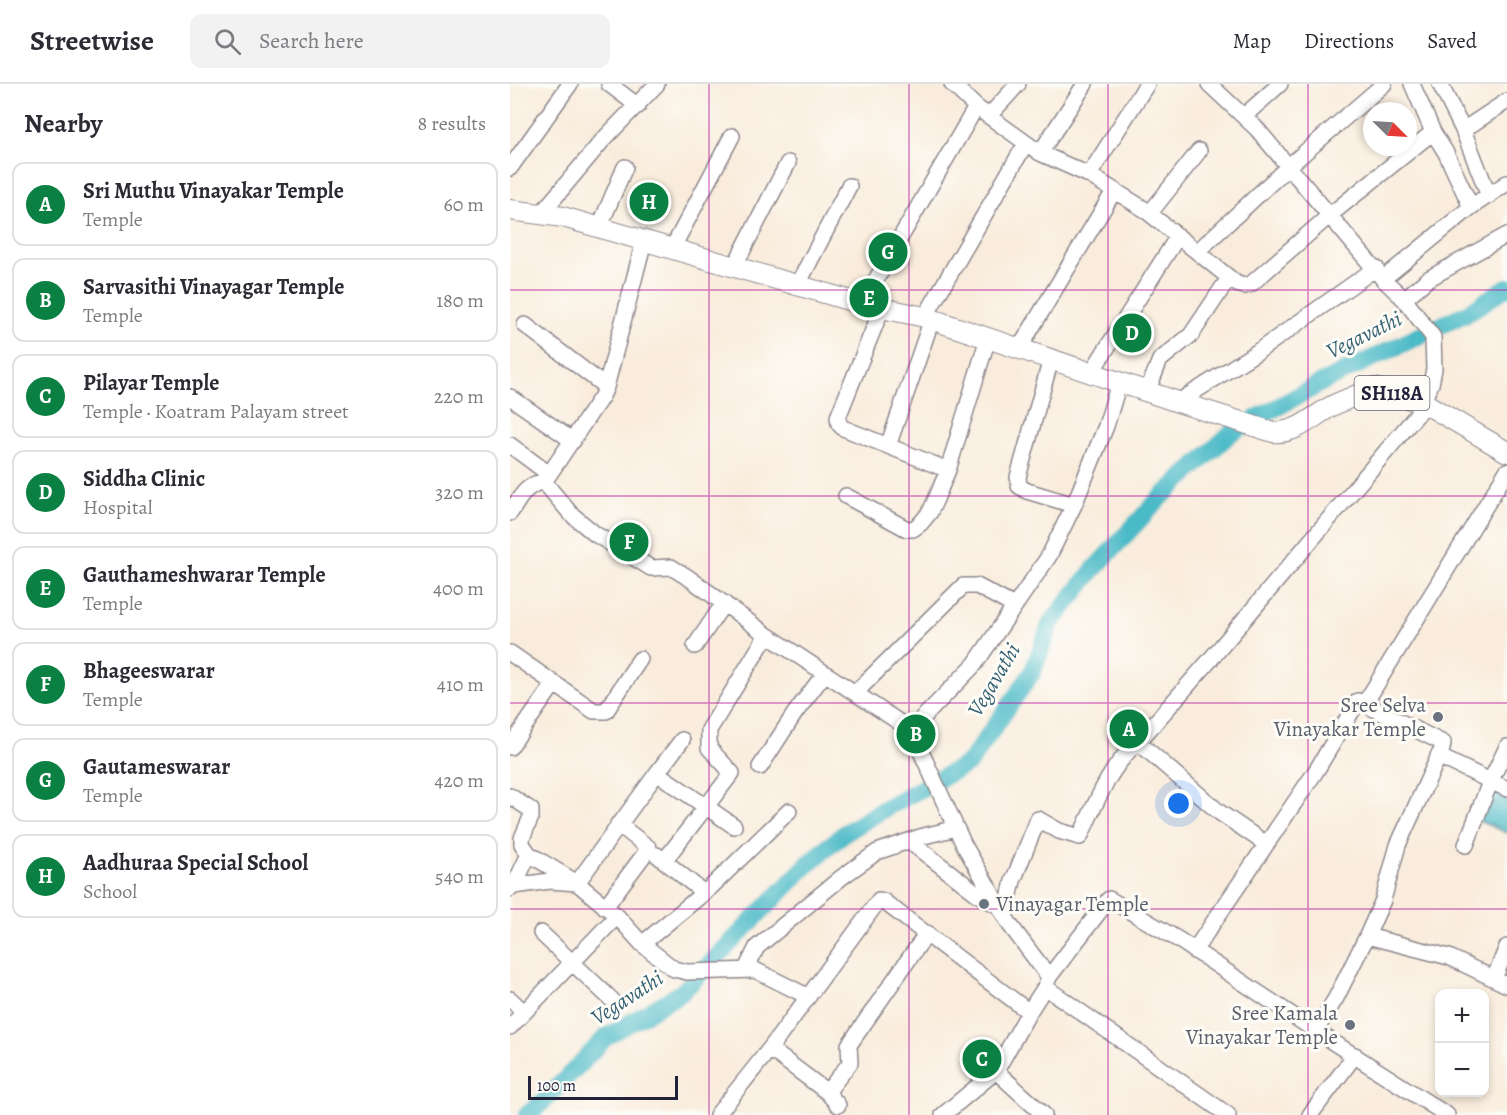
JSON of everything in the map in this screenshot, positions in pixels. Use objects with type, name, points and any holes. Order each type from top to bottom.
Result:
[{"type":"main road","name":"SH118A","points":[[510,210],[563,217],[862,304],[929,318],[1273,432],[1284,433],[1295,430],[1334,405],[1375,388],[1424,404],[1507,452]]},
{"type":"street","points":[[510,168],[570,84]]},
{"type":"street","points":[[609,84],[638,106]]},
{"type":"street","points":[[541,214],[602,141],[657,84]]},
{"type":"street","points":[[952,84],[982,111],[1040,153],[1089,176],[1150,213],[1229,278],[1244,286],[1251,284],[1330,215],[1433,132]]},
{"type":"street","points":[[862,304],[982,111],[1018,84]]},
{"type":"street","points":[[1040,153],[1085,84]]},
{"type":"street","points":[[1089,176],[1147,84]]},
{"type":"street","points":[[1003,911],[1038,819],[1059,831],[1080,837],[1110,774],[1126,752],[1138,742],[1210,660],[1424,404],[1431,384],[1434,369],[1433,337],[1244,116],[1209,84]]},
{"type":"street","points":[[1244,116],[1280,84]]},
{"type":"street","points":[[1198,251],[1288,166],[1384,84]]},
{"type":"street","points":[[1412,84],[1433,132],[1446,153],[1471,207]]},
{"type":"street","points":[[1440,84],[1463,130],[1489,196]]},
{"type":"street","points":[[1463,130],[1507,101]]},
{"type":"street","points":[[672,249],[732,136]]},
{"type":"street","points":[[888,446],[929,318],[1026,143]]},
{"type":"street","points":[[1150,213],[1199,151]]},
{"type":"street","points":[[734,267],[788,163]]},
{"type":"street","points":[[599,228],[625,167]]},
{"type":"street","points":[[1178,402],[1380,273],[1507,183]]},
{"type":"street","points":[[797,286],[849,186]]},
{"type":"street","points":[[1019,349],[1114,191]]},
{"type":"street","points":[[1406,303],[1428,279],[1507,235]]},
{"type":"street","points":[[1091,373],[1178,236]]},
{"type":"street","points":[[510,513],[515,495],[547,478],[602,396],[644,241]]},
{"type":"street","points":[[1147,392],[1160,360],[1191,335],[1229,278]]},
{"type":"street","points":[[882,308],[838,417],[839,424],[843,428],[948,470]]},
{"type":"street","points":[[525,325],[606,387]]},
{"type":"street","points":[[846,496],[907,529],[913,529],[930,512],[948,470],[988,338]]},
{"type":"street","points":[[1051,359],[1018,477],[1019,486],[1074,505]]},
{"type":"street","points":[[911,730],[975,664],[1049,556],[1074,505],[1106,426],[1119,382]]},
{"type":"street","points":[[510,397],[573,441]]},
{"type":"street","points":[[510,445],[547,478],[571,514],[595,534],[651,568],[671,567],[767,635],[911,730],[964,845],[1010,925],[1047,982],[1228,1115]]},
{"type":"street","points":[[1364,704],[1414,626],[1444,572],[1507,471]]},
{"type":"street","points":[[855,693],[963,586],[977,586],[1014,606]]},
{"type":"street","points":[[695,646],[724,603]]},
{"type":"street","points":[[664,861],[732,773],[710,748],[709,730],[767,635]]},
{"type":"street","points":[[510,653],[594,711],[606,711],[640,659]]},
{"type":"street","points":[[760,767],[795,713],[825,673]]},
{"type":"street","points":[[510,747],[554,684]]},
{"type":"street","points":[[1194,951],[1316,771],[1358,701],[1443,743],[1398,845],[1383,900],[1336,998],[1316,1030]]},
{"type":"street","points":[[577,883],[618,824],[682,740]]},
{"type":"street","points":[[1138,742],[1219,812],[1266,844]]},
{"type":"street","points":[[1466,845],[1490,782],[1507,747]]},
{"type":"street","points":[[1438,756],[1507,789]]},
{"type":"street","points":[[657,772],[734,826]]},
{"type":"street","points":[[510,796],[531,810],[531,817],[522,838],[522,844],[529,854],[577,883],[611,912],[642,944],[674,969],[687,972],[746,969],[763,972],[807,996]]},
{"type":"street","points":[[642,944],[704,893],[789,811]]},
{"type":"street","points":[[618,824],[704,893]]},
{"type":"street","points":[[746,969],[757,947],[842,877],[877,852],[956,828]]},
{"type":"street","points":[[909,841],[1003,911]]},
{"type":"street","points":[[510,1027],[572,963],[611,912],[649,848]]},
{"type":"street","points":[[511,884],[529,854]]},
{"type":"street","points":[[511,884],[550,881],[577,883]]},
{"type":"street","points":[[943,1115],[996,1071],[1047,982],[1109,899],[1179,940],[1447,1115]]},
{"type":"street","points":[[717,1115],[770,1049],[876,901],[883,901],[1029,1012]]},
{"type":"street","points":[[541,933],[612,1000]]},
{"type":"street","points":[[827,1092],[850,1063],[849,1045],[927,933]]},
{"type":"street","points":[[1367,936],[1449,957],[1500,982],[1507,947]]},
{"type":"street","points":[[510,999],[524,1012]]},
{"type":"street","points":[[770,1049],[827,1092],[838,1105]]},
{"type":"street","points":[[1310,1115],[1355,1055]]},
{"type":"street","points":[[996,1071],[1044,1115]]},
{"type":"water","points":[[1493,791],[1507,798],[1507,833],[1479,821]]},
{"type":"waterway","name":"Vegavathi","points":[[527,1115],[546,1099],[606,1037],[681,993],[809,863],[845,833],[887,807],[969,763],[1032,673],[1051,623],[1094,569],[1157,501],[1232,432],[1323,382],[1469,312],[1507,287]]},
{"type":"place","name":"Aadhuraa Special School","points":[[649,202]]},
{"type":"place","name":"Gautameswarar","points":[[888,252]]},
{"type":"place","name":"Gauthameshwarar Temple","points":[[869,298]]},
{"type":"place","name":"Siddha Clinic","points":[[1132,333]]},
{"type":"place","name":"Bhageeswarar","points":[[629,542]]},
{"type":"place","name":"Sree Selva Vinayakar Temple","points":[[1438,717]]},
{"type":"place","name":"Sri Muthu Vinayakar Temple","points":[[1129,729]]},
{"type":"place","name":"Sarvasithi Vinayagar Temple","points":[[916,734]]},
{"type":"place","name":"Vinayagar Temple","points":[[984,904]]},
{"type":"place","name":"Sree Kamala Vinayakar Temple","points":[[1350,1025]]},
{"type":"place","name":"Pilayar Temple","points":[[982,1059]]}]
